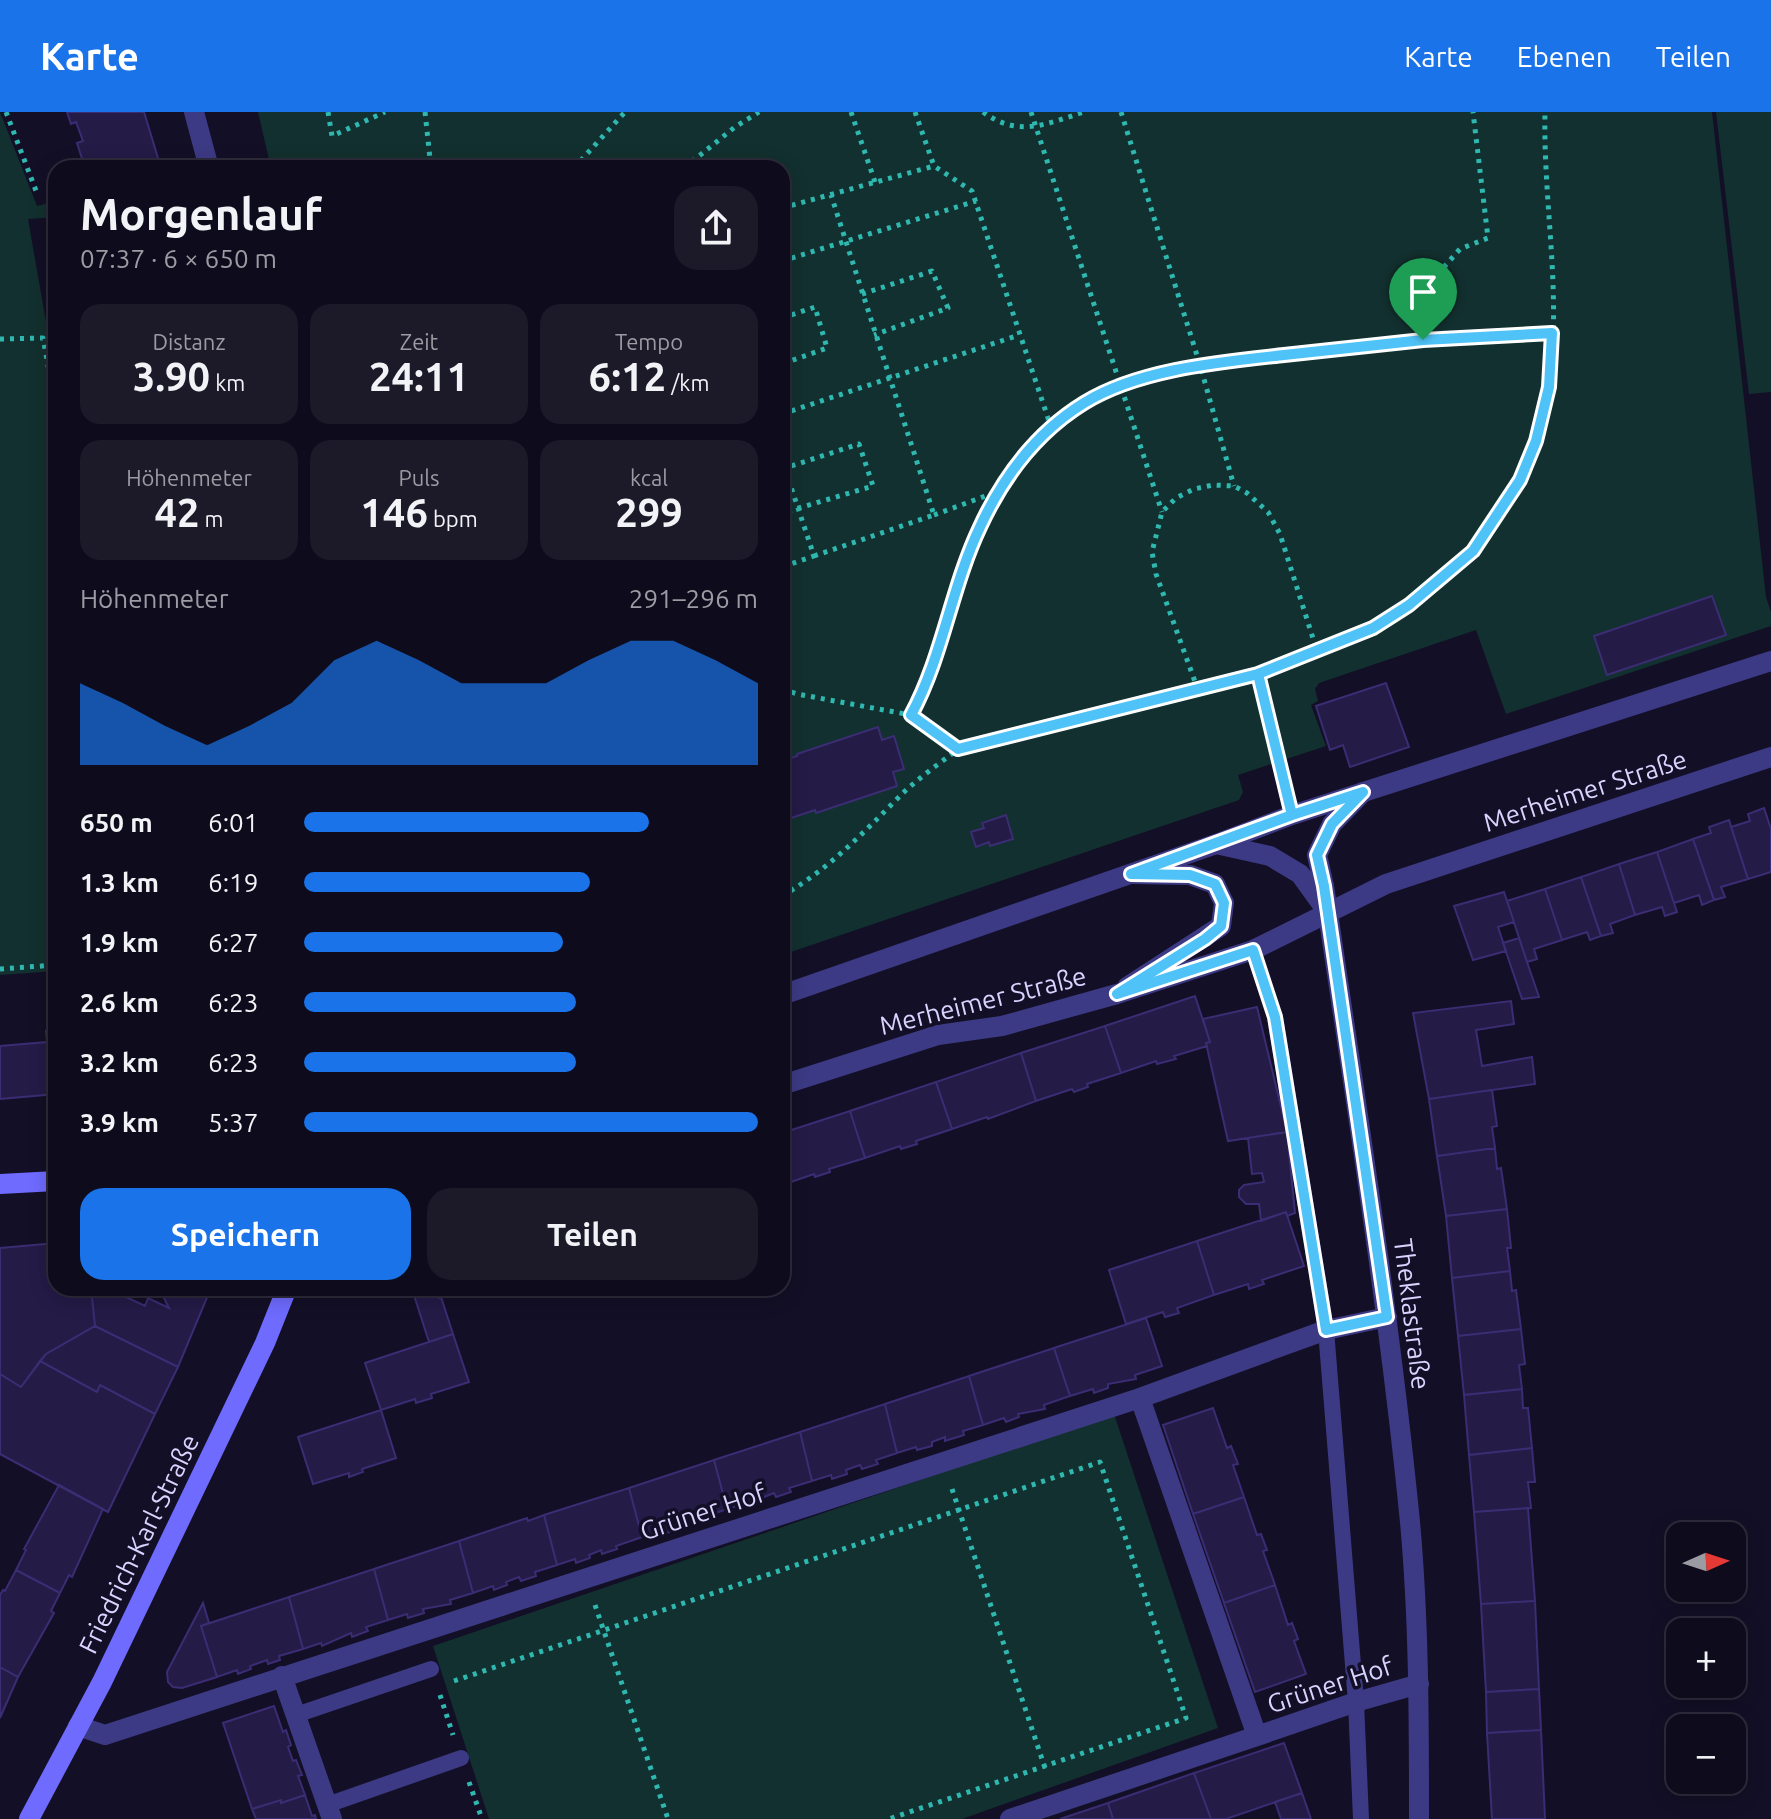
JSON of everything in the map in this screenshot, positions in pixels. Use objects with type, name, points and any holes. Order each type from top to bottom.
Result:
[{"type":"main road","points":[[0,1184],[48,1181]]},
{"type":"main road","name":"Friedrich-Karl-Straße","points":[[29,1819],[109,1668],[265,1343],[284,1296]]},
{"type":"street","points":[[194,112],[207,160]]},
{"type":"street","points":[[790,992],[1292,815],[1771,661]]},
{"type":"street","name":"Merheimer Straße","points":[[790,1082],[938,1035],[1002,1026],[1117,994],[1253,950],[1386,884],[1771,757]]},
{"type":"street","points":[[1328,914],[1317,855],[1332,824],[1363,792]]},
{"type":"street","points":[[1216,844],[1270,856],[1300,874],[1328,914]]},
{"type":"street","points":[[1117,994],[1221,926],[1224,903],[1215,884],[1190,875],[1131,874]]},
{"type":"street","name":"Theklastraße","points":[[1328,914],[1387,1317],[1410,1525],[1419,1684],[1419,1819]]},
{"type":"street","name":"Grüner Hof","points":[[78,1726],[105,1735],[1140,1398],[1326,1330],[1387,1317]]},
{"type":"street","name":"Grüner Hof","points":[[1140,1398],[1257,1736]]},
{"type":"street","points":[[282,1676],[330,1812]]},
{"type":"street","name":"Grüner Hof","points":[[1010,1819],[1356,1702],[1419,1684]]},
{"type":"lane","points":[[1275,1017],[1326,1330],[1356,1702],[1361,1819]]},
{"type":"lane","points":[[296,1715],[431,1669]]},
{"type":"lane","points":[[330,1812],[461,1758]]},
{"type":"path","points":[[6,112],[38,196]]},
{"type":"path","points":[[328,112],[332,136],[385,112]]},
{"type":"path","points":[[425,112],[430,160]]},
{"type":"path","points":[[581,160],[625,112]]},
{"type":"path","points":[[694,160],[759,112]]},
{"type":"path","points":[[851,112],[875,182]]},
{"type":"path","points":[[915,112],[934,166],[972,191],[1051,427]]},
{"type":"path","points":[[983,112],[1014,128],[1036,127],[1084,112]]},
{"type":"path","points":[[1031,112],[1162,512]]},
{"type":"path","points":[[1121,112],[1200,365],[1234,486]]},
{"type":"path","points":[[1423,340],[1420,305],[1436,276],[1460,249],[1488,238],[1473,112]]},
{"type":"path","points":[[790,891],[833,862],[874,825],[901,794],[958,749],[1258,674],[1373,628],[1409,605],[1473,551],[1520,480],[1536,441],[1549,387],[1553,283],[1545,112]]},
{"type":"path","points":[[790,206],[934,166]]},
{"type":"path","points":[[831,195],[934,515]]},
{"type":"path","points":[[790,258],[976,201]]},
{"type":"path","points":[[862,294],[932,271],[948,308],[874,335]]},
{"type":"path","points":[[790,315],[815,307],[827,348],[790,361]]},
{"type":"path","points":[[911,715],[925,689],[979,527],[999,491],[1013,468],[1051,427],[1086,402],[1120,386],[1200,365],[1423,340],[1552,333]]},
{"type":"path","points":[[790,411],[1019,335]]},
{"type":"path","points":[[0,339],[43,338],[48,365]]},
{"type":"path","points":[[790,467],[859,444],[873,486],[790,510]]},
{"type":"path","points":[[1198,690],[1156,574],[1152,552],[1162,512],[1176,498],[1194,489],[1213,485],[1234,486],[1268,512],[1280,534],[1317,651]]},
{"type":"path","points":[[790,488],[814,556]]},
{"type":"path","points":[[790,564],[999,491]]},
{"type":"path","points":[[1258,674],[1292,815]]},
{"type":"path","points":[[790,692],[911,715],[958,749]]},
{"type":"path","points":[[0,969],[48,966]]},
{"type":"path","points":[[943,1462],[1056,1804]]},
{"type":"path","points":[[452,1681],[1100,1462],[1186,1718],[889,1819]]},
{"type":"path","points":[[585,1578],[668,1819]]},
{"type":"path","points":[[437,1687],[482,1819]]},
{"type":"green space","points":[[0,112],[37,206],[48,203],[48,218],[28,219],[48,333],[48,972],[0,975]]},
{"type":"green space","points":[[258,112],[1712,112],[1771,626],[1506,714],[1476,630],[1319,683],[1315,689],[1318,701],[1311,705],[1326,746],[1238,775],[1243,792],[1239,800],[790,952],[790,160],[269,160]]},
{"type":"green space","points":[[1716,112],[1771,112],[1771,392],[1749,394]]},
{"type":"green space","points":[[1114,1414],[1218,1728],[962,1819],[489,1819],[433,1646]]},
{"type":"building","points":[[67,112],[144,112],[159,160],[82,160],[77,143],[83,141],[76,122],[71,124]]},
{"type":"building","points":[[1712,596],[1726,635],[1607,675],[1594,636]]},
{"type":"building","points":[[1386,683],[1409,747],[1350,767],[1343,745],[1330,750],[1316,706]]},
{"type":"building","points":[[878,727],[882,740],[894,736],[904,769],[893,772],[897,786],[816,813],[815,810],[790,818],[790,758]]},
{"type":"building","points":[[1764,808],[1771,829],[1771,872],[1748,879],[1731,827],[1750,821],[1748,814]]},
{"type":"building","points":[[1006,815],[1013,839],[976,847],[971,832],[984,828],[982,823]]},
{"type":"building","points":[[1729,820],[1748,879],[1721,887],[1725,897],[1714,900],[1693,839],[1711,833],[1709,827]]},
{"type":"building","points":[[1693,839],[1714,900],[1702,905],[1699,895],[1674,903],[1657,852]]},
{"type":"building","points":[[1657,852],[1677,912],[1665,916],[1662,907],[1635,915],[1619,864]]},
{"type":"building","points":[[1619,864],[1635,915],[1610,924],[1613,933],[1601,936],[1581,877]]},
{"type":"building","points":[[1581,877],[1601,936],[1590,940],[1587,932],[1562,940],[1545,889]]},
{"type":"building","points":[[1545,889],[1562,940],[1534,949],[1537,959],[1527,962],[1507,901]]},
{"type":"building","points":[[1504,892],[1514,922],[1498,927],[1506,951],[1473,960],[1454,906]]},
{"type":"building","points":[[1519,938],[1539,997],[1522,999],[1503,943]]},
{"type":"building","points":[[1195,996],[1210,1042],[1206,1043],[1207,1046],[1174,1056],[1176,1059],[1157,1064],[1156,1061],[1121,1073],[1105,1026]]},
{"type":"building","points":[[1511,1001],[1514,1024],[1476,1030],[1482,1066],[1532,1057],[1535,1084],[1429,1099],[1413,1013]]},
{"type":"building","points":[[1257,1007],[1287,1132],[1228,1141],[1203,1019]]},
{"type":"building","points":[[1105,1026],[1121,1073],[1087,1084],[1088,1087],[1074,1092],[1072,1089],[1036,1101],[1021,1053]]},
{"type":"building","points":[[48,1031],[48,1095],[0,1099],[0,1046],[47,1042]]},
{"type":"building","points":[[1021,1053],[1036,1101],[952,1129],[936,1082]]},
{"type":"building","points":[[936,1082],[952,1129],[916,1141],[917,1144],[901,1149],[900,1146],[865,1158],[850,1111]]},
{"type":"building","points":[[1492,1090],[1497,1126],[1492,1127],[1495,1148],[1437,1156],[1429,1099]]},
{"type":"building","points":[[850,1111],[865,1158],[829,1169],[830,1172],[815,1177],[814,1174],[790,1182],[790,1130]]},
{"type":"building","points":[[1287,1132],[1295,1213],[1287,1216],[1286,1212],[1261,1221],[1259,1204],[1246,1204],[1239,1197],[1239,1190],[1244,1185],[1264,1182],[1262,1173],[1252,1174],[1248,1138]]},
{"type":"building","points":[[1495,1148],[1507,1209],[1446,1216],[1437,1156]]},
{"type":"building","points":[[1507,1209],[1510,1271],[1452,1278],[1446,1216]]},
{"type":"building","points":[[1286,1212],[1304,1266],[1262,1280],[1264,1284],[1249,1289],[1248,1284],[1214,1295],[1197,1241]]},
{"type":"building","points":[[1197,1241],[1214,1295],[1177,1308],[1179,1313],[1165,1317],[1163,1312],[1126,1324],[1109,1270]]},
{"type":"building","points":[[48,1244],[48,1296],[92,1296],[95,1326],[46,1354],[21,1387],[0,1374],[0,1248]]},
{"type":"building","points":[[1510,1271],[1521,1329],[1458,1336],[1452,1278]]},
{"type":"building","points":[[92,1296],[124,1296],[145,1306],[148,1298],[169,1308],[163,1296],[208,1296],[178,1367],[95,1326]]},
{"type":"building","points":[[414,1296],[441,1297],[453,1334],[429,1342]]},
{"type":"building","points":[[1146,1318],[1162,1366],[1135,1375],[1136,1379],[1108,1384],[1108,1388],[1094,1393],[1093,1389],[1070,1396],[1054,1348]]},
{"type":"building","points":[[95,1326],[178,1367],[155,1414],[100,1385],[97,1392],[40,1361],[46,1354]]},
{"type":"building","points":[[1521,1329],[1525,1364],[1519,1365],[1522,1389],[1464,1395],[1458,1336]]},
{"type":"building","points":[[453,1334],[469,1382],[431,1394],[432,1398],[416,1403],[415,1399],[381,1410],[365,1363]]},
{"type":"building","points":[[1054,1348],[1070,1396],[1044,1405],[1045,1409],[1018,1414],[1019,1417],[1006,1422],[1004,1418],[983,1425],[969,1376]]},
{"type":"building","points":[[40,1361],[97,1392],[100,1385],[155,1414],[108,1512],[0,1454],[0,1374],[21,1387]]},
{"type":"building","points":[[969,1376],[983,1425],[963,1431],[964,1435],[932,1442],[932,1446],[897,1453],[885,1404]]},
{"type":"building","points":[[1522,1389],[1523,1408],[1528,1408],[1532,1448],[1469,1455],[1464,1395]]},
{"type":"building","points":[[885,1404],[897,1453],[876,1460],[878,1464],[862,1469],[860,1465],[832,1479],[831,1475],[812,1481],[800,1432]]},
{"type":"building","points":[[1213,1408],[1227,1448],[1231,1446],[1238,1464],[1233,1465],[1244,1497],[1193,1514],[1163,1425]]},
{"type":"building","points":[[381,1410],[396,1458],[362,1469],[363,1472],[349,1477],[349,1473],[313,1484],[298,1437]]},
{"type":"building","points":[[800,1432],[812,1481],[789,1488],[791,1492],[776,1497],[774,1493],[759,1499],[761,1502],[727,1509],[714,1460]]},
{"type":"building","points":[[1532,1448],[1535,1482],[1528,1482],[1531,1508],[1474,1512],[1469,1455]]},
{"type":"building","points":[[714,1460],[727,1509],[692,1525],[691,1521],[677,1525],[678,1529],[664,1534],[663,1530],[642,1537],[629,1488]]},
{"type":"building","points":[[59,1485],[103,1509],[72,1577],[69,1575],[60,1593],[16,1570]]},
{"type":"building","points":[[629,1488],[642,1537],[602,1554],[601,1550],[576,1563],[575,1559],[557,1565],[544,1515]]},
{"type":"building","points":[[1244,1497],[1257,1535],[1261,1534],[1267,1550],[1263,1551],[1275,1585],[1224,1603],[1193,1514]]},
{"type":"building","points":[[1528,1508],[1535,1601],[1481,1604],[1474,1512]]},
{"type":"building","points":[[544,1515],[557,1565],[535,1572],[536,1576],[521,1581],[519,1577],[506,1582],[507,1585],[494,1590],[493,1586],[473,1593],[459,1541]]},
{"type":"building","points":[[459,1541],[473,1593],[450,1600],[451,1604],[423,1609],[424,1613],[388,1620],[374,1569]]},
{"type":"building","points":[[374,1569],[388,1620],[366,1627],[368,1631],[352,1637],[351,1633],[322,1646],[321,1643],[303,1649],[289,1597]]},
{"type":"building","points":[[16,1570],[60,1593],[51,1611],[54,1613],[18,1677],[0,1667],[0,1595]]},
{"type":"building","points":[[1275,1585],[1288,1625],[1292,1623],[1298,1639],[1294,1641],[1306,1674],[1255,1692],[1224,1603]]},
{"type":"building","points":[[289,1597],[303,1649],[279,1656],[280,1660],[268,1664],[267,1660],[250,1666],[251,1669],[238,1674],[237,1670],[217,1677],[201,1626]]},
{"type":"building","points":[[1535,1601],[1539,1689],[1486,1692],[1481,1604]]},
{"type":"building","points":[[203,1603],[209,1623],[201,1626],[217,1677],[182,1688],[173,1687],[168,1682],[167,1672]]},
{"type":"building","points":[[0,1667],[18,1677],[0,1718]]},
{"type":"building","points":[[1539,1689],[1541,1730],[1487,1733],[1486,1692]]},
{"type":"building","points":[[274,1706],[283,1732],[286,1730],[293,1761],[296,1760],[302,1775],[298,1776],[305,1795],[252,1809],[223,1723]]},
{"type":"building","points":[[1541,1730],[1545,1819],[1492,1819],[1487,1733]]},
{"type":"building","points":[[1284,1743],[1302,1793],[1226,1819],[1211,1819],[1194,1773]]},
{"type":"building","points":[[1194,1773],[1211,1819],[1113,1819],[1108,1803]]},
{"type":"building","points":[[1302,1793],[1311,1819],[1281,1819],[1275,1802]]},
{"type":"building","points":[[305,1795],[316,1819],[256,1819],[252,1809],[281,1800],[281,1803]]},
{"type":"building","points":[[1108,1803],[1113,1819],[1060,1819]]},
{"type":"route","points":[[1423,340],[1200,365],[1120,386],[1086,402],[1060,420],[1013,468],[979,527],[925,689],[911,715],[958,749],[1258,674],[1292,815],[1363,792],[1332,824],[1317,855],[1355,1081],[1387,1317],[1326,1330],[1275,1017],[1253,950],[1117,994],[1221,926],[1224,903],[1215,884],[1190,875],[1131,874],[1292,815],[1275,745],[1258,674],[1373,628],[1409,605],[1473,551],[1500,515],[1520,480],[1536,441],[1549,387],[1552,333],[1423,340]]}]
